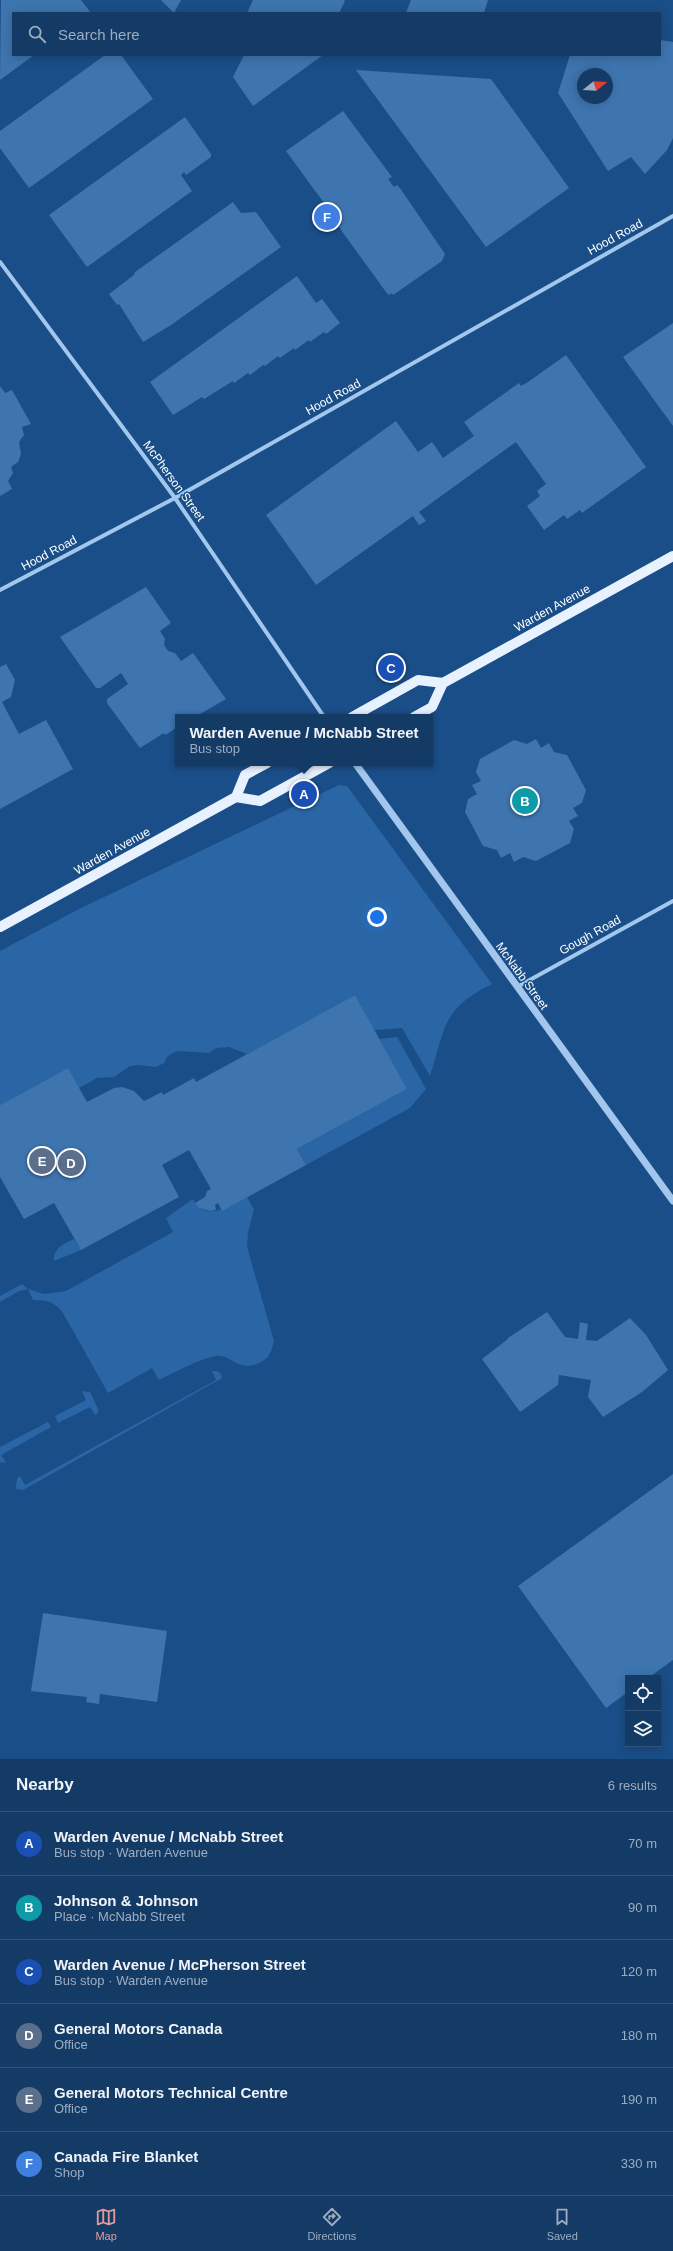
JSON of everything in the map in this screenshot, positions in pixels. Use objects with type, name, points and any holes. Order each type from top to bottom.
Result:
[{"type":"main road","name":"Warden Avenue","points":[[443,683],[673,556]]},
{"type":"main road","points":[[357,714],[418,680],[443,683],[432,707],[419,714]]},
{"type":"main road","points":[[262,766],[245,775],[236,797],[260,802],[324,766]]},
{"type":"main road","name":"Warden Avenue","points":[[0,927],[236,797]]},
{"type":"street","name":"Hood Road","points":[[0,590],[175,498],[673,216]]},
{"type":"street","name":"McPherson Street","points":[[0,262],[175,498],[322,714]]},
{"type":"street","name":"McNabb Street","points":[[357,766],[516,987],[673,1201]]},
{"type":"street","name":"Gough Road","points":[[516,987],[673,901]]},
{"type":"shaded area","points":[[339,785],[347,786],[492,984],[463,1002],[448,1021],[443,1032],[430,1076],[402,1028],[374,1030],[355,995],[247,1054],[229,1047],[216,1048],[209,1053],[177,1051],[168,1056],[164,1063],[156,1067],[138,1065],[130,1066],[114,1077],[97,1078],[79,1088],[68,1068],[0,1105],[0,951],[79,909]]},
{"type":"shaded area","points":[[397,1037],[426,1089],[410,1108],[306,1165],[297,1149],[407,1089],[379,1039]]},
{"type":"shaded area","points":[[247,1197],[254,1210],[248,1232],[247,1247],[274,1341],[268,1357],[259,1363],[245,1366],[226,1357],[216,1356],[194,1363],[159,1380],[152,1368],[108,1393],[63,1313],[50,1302],[33,1300],[28,1289],[44,1294],[66,1291],[173,1232],[166,1218],[193,1199],[198,1206],[204,1210],[211,1211],[226,1208]]},
{"type":"shaded area","points":[[74,1239],[81,1250],[54,1261],[57,1250]]},
{"type":"shaded area","points":[[22,1284],[28,1289],[19,1291],[0,1302],[0,1296]]},
{"type":"shaded area","points":[[212,1371],[217,1371],[221,1374],[222,1378],[23,1490],[16,1489],[17,1478],[20,1476],[25,1485],[216,1380]]},
{"type":"shaded area","points":[[82,1391],[90,1392],[98,1409],[98,1413],[95,1415],[90,1407],[58,1423],[55,1416],[86,1400]]},
{"type":"shaded area","points":[[48,1422],[51,1427],[1,1455],[6,1463],[0,1462],[0,1447]]},
{"type":"building","points":[[1,0],[81,0],[90,12],[12,12],[12,56],[33,56],[0,80]]},
{"type":"building","points":[[161,0],[181,0],[175,12]]},
{"type":"building","points":[[253,0],[345,1],[340,12],[247,12]]},
{"type":"building","points":[[411,0],[488,0],[484,12],[406,12]]},
{"type":"building","points":[[661,40],[673,42],[673,138],[667,150],[645,174],[631,157],[608,171],[558,93],[570,56],[661,56]]},
{"type":"building","points":[[104,56],[122,56],[153,99],[29,188],[0,148],[0,131]]},
{"type":"building","points":[[244,56],[322,56],[253,106],[233,77]]},
{"type":"building","points":[[356,70],[491,79],[569,188],[486,247]]},
{"type":"building","points":[[343,111],[392,177],[388,179],[394,187],[397,185],[400,188],[445,254],[442,261],[393,295],[392,293],[389,295],[386,292],[341,230],[339,226],[342,224],[336,216],[335,218],[286,151]]},
{"type":"building","points":[[185,117],[211,154],[211,157],[186,175],[184,172],[181,175],[192,191],[87,267],[49,215]]},
{"type":"building","points":[[233,202],[241,213],[256,212],[281,247],[171,325],[143,342],[119,304],[117,305],[109,294],[134,275],[135,272]]},
{"type":"building","points":[[297,276],[316,303],[322,299],[340,323],[326,334],[324,332],[295,350],[294,348],[280,358],[278,356],[250,375],[248,373],[234,383],[233,381],[204,399],[202,397],[173,415],[150,382]]},
{"type":"building","points":[[673,323],[673,426],[623,357]]},
{"type":"building","points":[[566,355],[646,467],[582,513],[580,510],[567,519],[564,515],[544,530],[527,506],[540,496],[537,491],[546,484],[516,442],[419,512],[426,521],[419,525],[413,516],[316,585],[266,515],[396,421],[418,452],[432,442],[443,458],[474,436],[464,422],[519,383],[521,386],[528,382]]},
{"type":"building","points":[[0,386],[5,393],[12,390],[31,424],[22,427],[24,435],[19,442],[21,454],[18,462],[11,467],[13,473],[8,481],[12,489],[0,496]]},
{"type":"building","points":[[146,587],[171,623],[160,631],[165,639],[164,645],[168,651],[175,653],[181,661],[193,653],[226,699],[200,714],[175,714],[175,729],[165,735],[164,733],[140,748],[107,703],[107,699],[128,684],[121,673],[100,688],[96,688],[60,637]]},
{"type":"building","points":[[6,664],[15,680],[11,697],[2,702],[19,734],[46,720],[73,769],[0,809],[0,667]]},
{"type":"building","points":[[536,739],[541,748],[549,743],[554,752],[567,755],[586,790],[582,803],[573,808],[578,816],[569,821],[574,829],[570,843],[536,861],[523,857],[514,862],[510,853],[501,858],[497,850],[483,846],[465,812],[468,799],[477,794],[472,785],[481,781],[476,772],[480,759],[514,740],[527,744]]},
{"type":"building","points":[[355,995],[407,1089],[297,1149],[306,1165],[222,1211],[218,1203],[215,1205],[216,1210],[210,1211],[199,1208],[195,1203],[205,1197],[207,1191],[211,1189],[189,1150],[162,1165],[179,1197],[81,1250],[54,1203],[24,1219],[0,1177],[0,1105],[68,1068],[87,1102],[114,1088],[122,1087],[134,1091],[144,1101],[162,1092],[163,1095],[194,1078],[196,1082]]},
{"type":"building","points":[[547,1312],[565,1337],[578,1339],[580,1322],[588,1324],[586,1340],[597,1341],[630,1318],[646,1335],[668,1370],[642,1392],[603,1417],[588,1397],[591,1380],[559,1375],[558,1385],[520,1412],[482,1359],[508,1338]]},
{"type":"building","points":[[673,1474],[673,1660],[652,1675],[625,1675],[625,1694],[606,1708],[518,1586]]},
{"type":"building","points":[[43,1613],[167,1631],[157,1702],[100,1694],[99,1704],[86,1702],[87,1697],[31,1691]]},
{"type":"place","name":"Canada Fire Blanket","points":[[327,217]]},
{"type":"place","name":"Warden Avenue / McPherson Street","points":[[391,668]]},
{"type":"place","name":"Warden Avenue / McNabb Street","points":[[304,794]]},
{"type":"place","name":"Johnson & Johnson","points":[[525,801]]},
{"type":"place","name":"General Motors Technical Centre","points":[[42,1161]]},
{"type":"place","name":"General Motors Canada","points":[[71,1163]]}]
